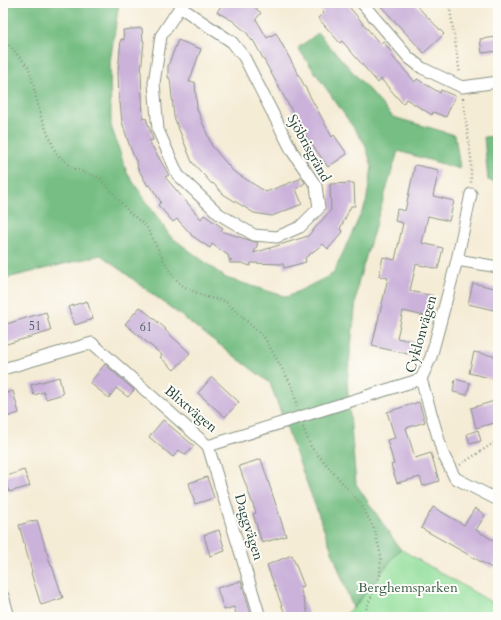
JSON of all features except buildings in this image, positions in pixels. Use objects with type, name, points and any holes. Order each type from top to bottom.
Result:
[{"type":"street","points":[[362,3],[409,58],[422,68],[462,86],[498,82]]},
{"type":"street","name":"Sjöbrisgränd","points":[[181,5],[232,42],[244,57],[292,151],[316,186],[319,208],[300,227],[277,237],[254,235],[219,214],[178,175],[158,130],[154,83],[161,36],[181,5]]},
{"type":"street","name":"Cyklonvägen","points":[[471,194],[457,260],[431,357],[421,379],[443,454],[455,478],[498,500]]},
{"type":"street","points":[[457,260],[498,267]]},
{"type":"street","name":"Blixtvägen","points":[[3,369],[92,343],[208,446],[421,379]]},
{"type":"street","name":"Daggvägen","points":[[208,446],[260,617]]},
{"type":"street","points":[[3,596],[9,617]]},
{"type":"path","points":[[3,35],[4,39],[29,68],[41,117],[56,153],[72,168],[100,178],[130,213],[146,226],[170,272],[181,285],[205,297],[225,301],[264,337],[292,388],[299,418],[312,447],[361,504],[375,531],[382,556],[380,575],[363,617]]},
{"type":"path","points":[[471,158],[471,194]]},
{"type":"path","points":[[452,471],[498,440]]},
{"type":"green space","points":[[3,3],[119,3],[110,62],[111,126],[127,173],[170,236],[226,278],[287,297],[333,274],[366,203],[372,167],[365,144],[298,48],[318,33],[393,117],[455,135],[460,169],[398,151],[358,283],[347,382],[356,484],[400,549],[353,608],[270,383],[101,255],[3,279]]},
{"type":"green space","points":[[498,136],[498,183],[488,180],[484,137]]},
{"type":"green space","name":"Berghemsparken","points":[[400,549],[498,606],[498,617],[339,617],[354,608]]}]
